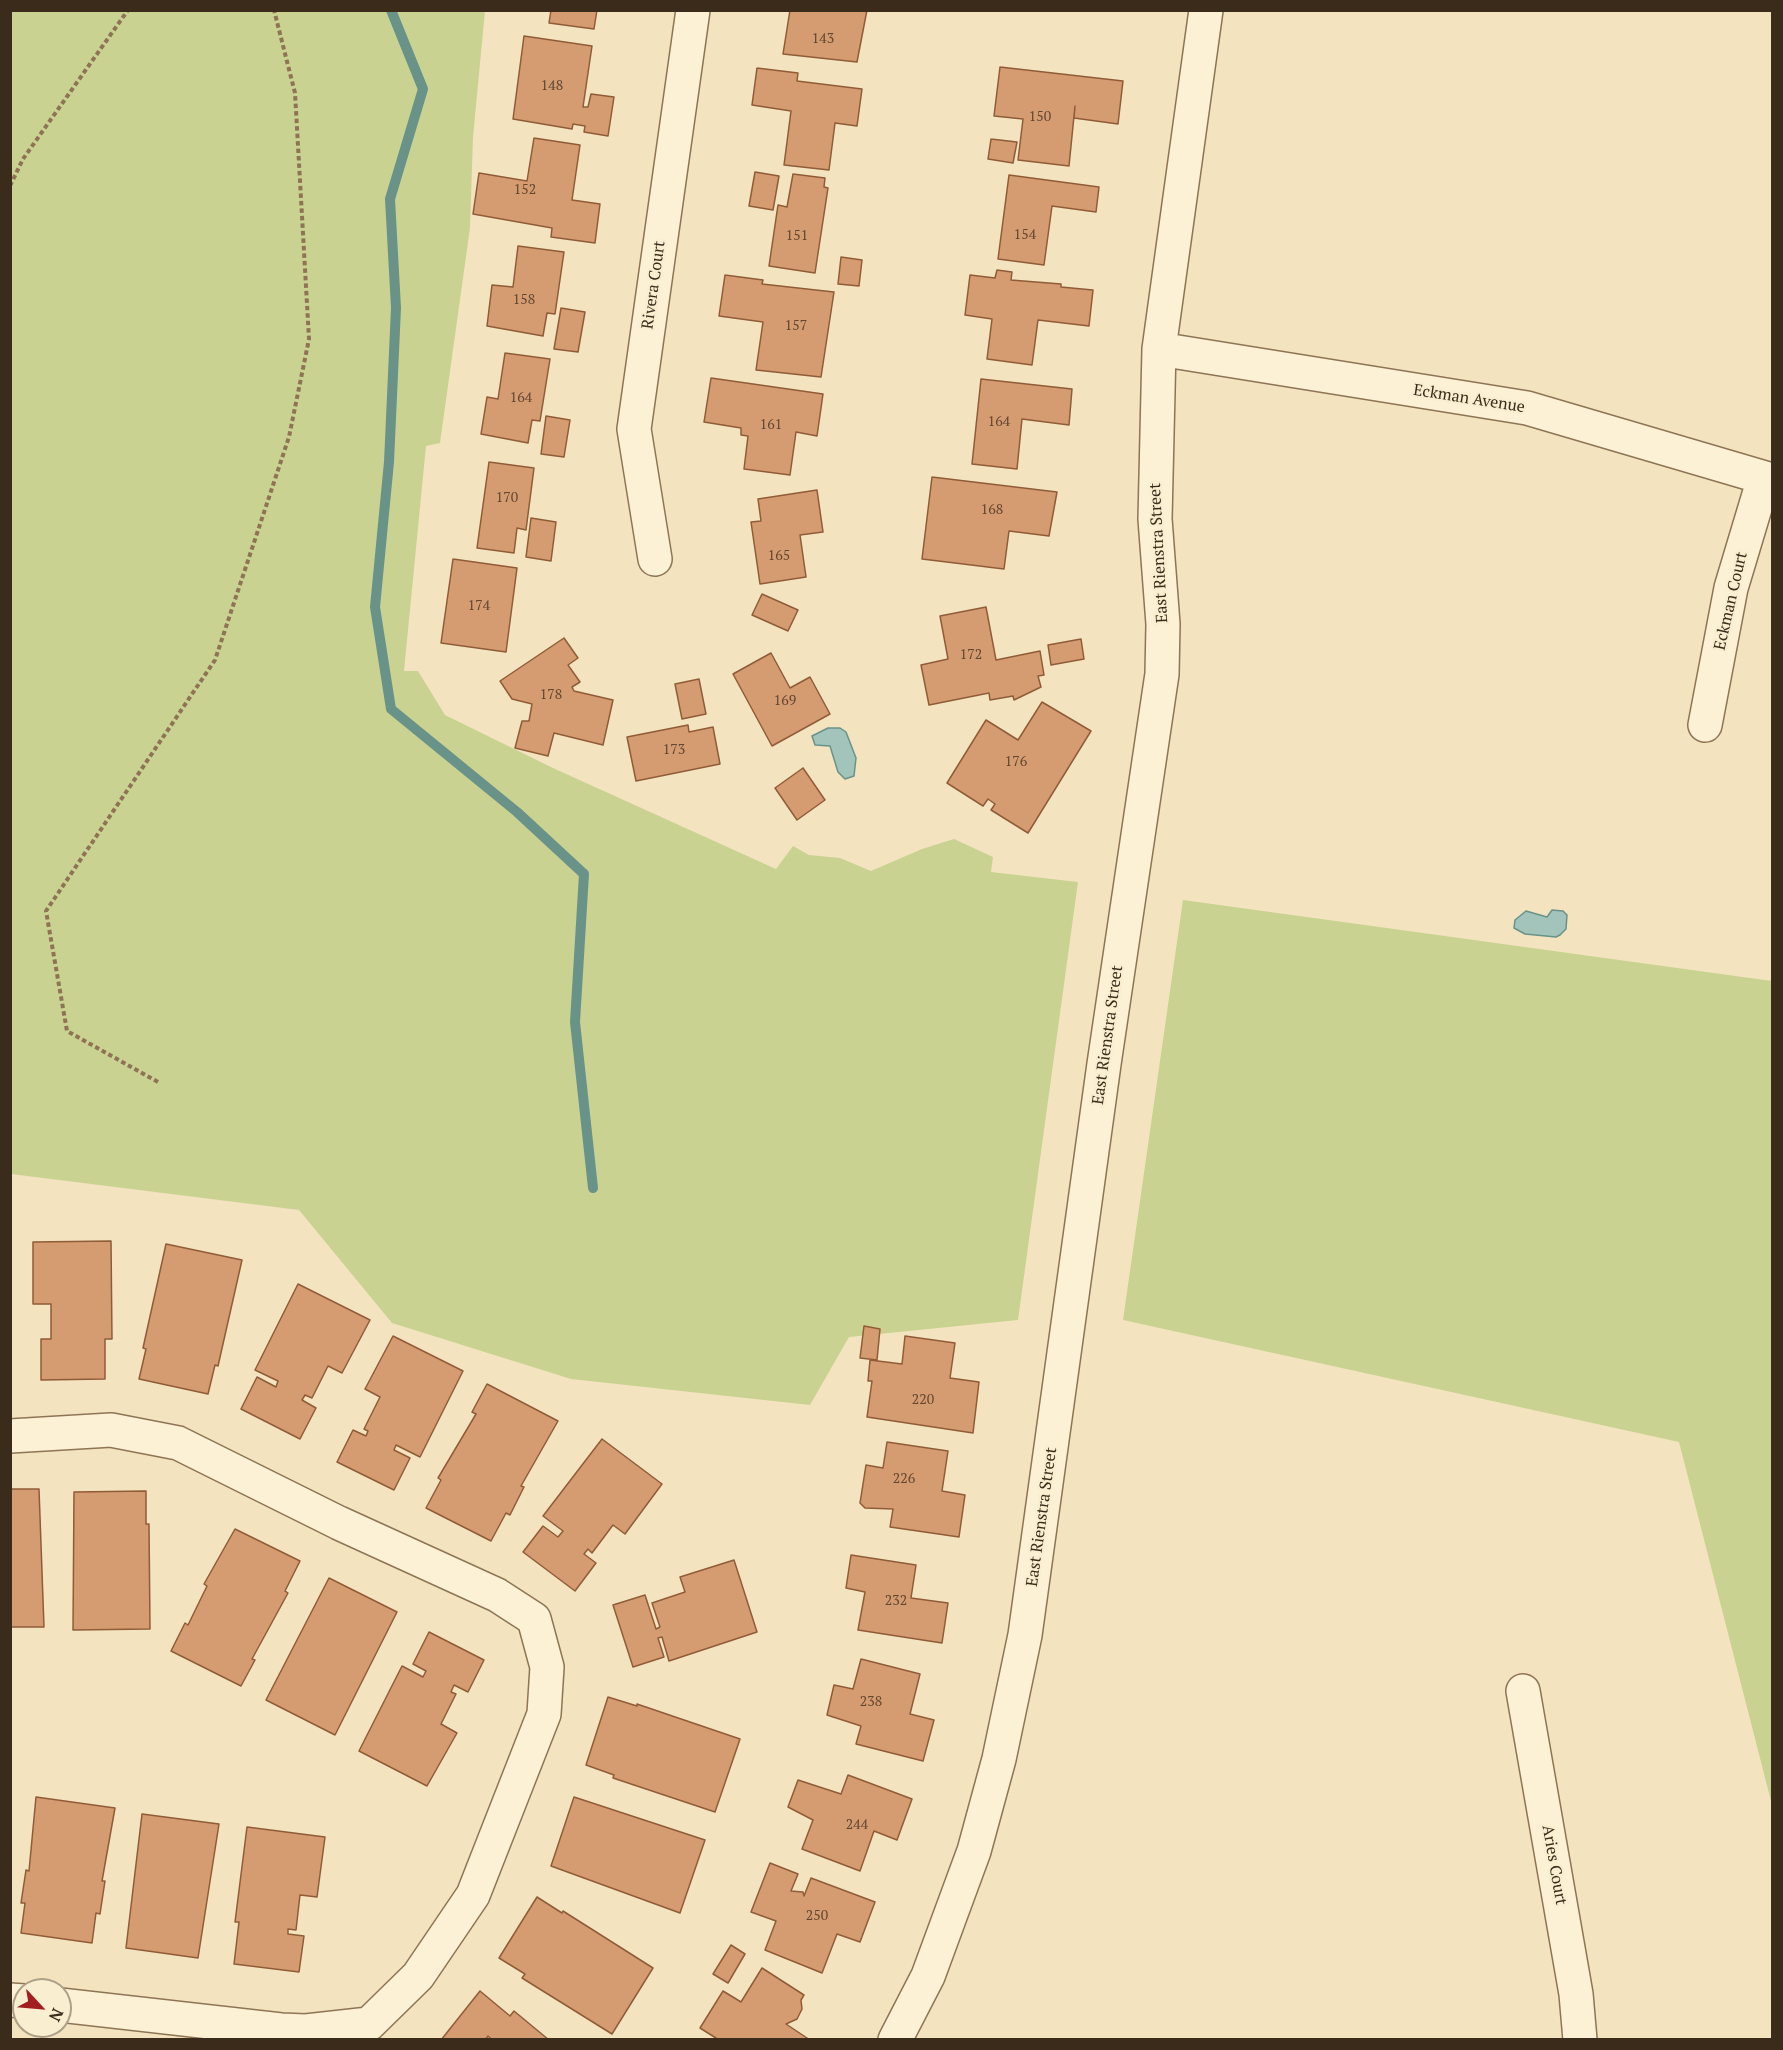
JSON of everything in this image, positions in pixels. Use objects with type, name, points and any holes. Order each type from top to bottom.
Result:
[{"type":"street","name":"Rivera Court","points":[[655,559],[634,429],[693,10]]},
{"type":"street","name":"East Rienstra Street","points":[[895,2040],[928,1976],[975,1851],[999,1759],[1025,1635],[1104,1064],[1162,674],[1163,624],[1155,519],[1159,349],[1206,10]]},
{"type":"street","name":"Eckman Avenue","points":[[1159,349],[1527,408],[1768,479]]},
{"type":"street","name":"Eckman Court","points":[[1705,725],[1731,588],[1768,479]]},
{"type":"street","points":[[10,1436],[111,1430],[178,1443],[339,1523],[497,1595],[534,1619],[547,1667],[544,1714],[473,1895],[418,1976],[369,2024],[306,2031],[281,2030],[72,2006]]},
{"type":"street","name":"Aries Court","points":[[1523,1691],[1576,1995],[1580,2040]]},
{"type":"path","points":[[10,186],[23,159],[128,10]]},
{"type":"path","points":[[158,1082],[67,1031],[46,911],[215,660],[289,437],[309,339],[295,93],[274,10]]},
{"type":"green space","points":[[11,11],[485,11],[473,137],[470,228],[440,443],[426,446],[404,671],[418,671],[445,715],[553,768],[776,869],[793,846],[809,855],[840,858],[871,871],[922,849],[954,839],[993,857],[991,872],[1078,882],[1018,1320],[849,1337],[810,1405],[571,1379],[392,1323],[299,1210],[11,1174]]},
{"type":"green space","points":[[1183,900],[1772,981],[1772,1805],[1679,1442],[1123,1320]]},
{"type":"water","points":[[828,728],[840,728],[846,732],[856,758],[854,776],[845,779],[838,772],[830,746],[815,745],[812,736]]},
{"type":"water","points":[[1552,910],[1563,911],[1567,915],[1566,929],[1556,937],[1525,934],[1514,928],[1515,920],[1526,911],[1547,917]]},
{"type":"building","points":[[551,10],[597,10],[594,29],[549,23]]},
{"type":"building","points":[[790,10],[867,10],[857,62],[783,54]]},
{"type":"building","points":[[524,36],[592,46],[583,107],[588,107],[591,94],[614,97],[608,136],[584,132],[585,126],[573,124],[572,129],[513,119]]},
{"type":"building","points":[[1000,67],[1123,81],[1118,124],[1074,118],[1075,106],[1069,166],[1018,160],[1023,119],[994,116]]},
{"type":"building","points":[[757,68],[798,73],[797,81],[862,89],[857,126],[835,123],[829,170],[784,165],[791,111],[752,105]]},
{"type":"building","points":[[534,138],[580,145],[572,200],[600,204],[595,243],[551,237],[552,228],[473,214],[479,173],[527,181]]},
{"type":"building","points":[[991,139],[1017,142],[1013,163],[988,159]]},
{"type":"building","points":[[755,172],[779,176],[773,210],[749,206]]},
{"type":"building","points":[[793,174],[825,178],[824,187],[828,188],[815,273],[769,266],[778,205],[787,207]]},
{"type":"building","points":[[1009,175],[1099,187],[1096,212],[1052,206],[1044,265],[998,259]]},
{"type":"building","points":[[518,246],[564,252],[555,314],[547,313],[543,336],[487,326],[492,285],[513,287]]},
{"type":"building","points":[[841,257],[862,260],[859,286],[838,284]]},
{"type":"building","points":[[997,270],[1012,272],[1011,280],[1061,284],[1061,287],[1093,290],[1089,326],[1038,320],[1032,365],[987,359],[992,319],[965,315],[970,275],[995,278]]},
{"type":"building","points":[[725,275],[763,280],[762,284],[834,292],[821,377],[756,370],[763,322],[719,316]]},
{"type":"building","points":[[561,308],[585,312],[578,352],[554,349]]},
{"type":"building","points":[[505,353],[550,359],[540,421],[532,420],[528,443],[481,434],[487,397],[498,399]]},
{"type":"building","points":[[711,378],[823,394],[817,436],[796,432],[790,475],[744,469],[748,436],[741,435],[741,428],[704,422]]},
{"type":"building","points":[[981,379],[1072,389],[1069,425],[1022,419],[1017,469],[972,464]]},
{"type":"building","points":[[546,416],[570,420],[564,457],[541,454]]},
{"type":"building","points":[[489,462],[534,468],[526,530],[517,528],[514,553],[477,548]]},
{"type":"building","points":[[932,477],[1057,492],[1049,536],[1009,531],[1004,569],[922,559]]},
{"type":"building","points":[[817,490],[823,532],[800,535],[806,577],[760,584],[751,522],[761,521],[758,499]]},
{"type":"building","points":[[531,518],[556,522],[551,561],[526,557]]},
{"type":"building","points":[[453,559],[517,568],[506,652],[441,643]]},
{"type":"building","points":[[762,594],[798,610],[788,631],[752,615]]},
{"type":"building","points":[[986,607],[996,660],[1040,651],[1044,675],[1038,676],[1041,687],[1014,700],[1013,696],[990,700],[989,693],[929,705],[921,665],[948,659],[940,616]]},
{"type":"building","points":[[564,638],[578,658],[568,665],[580,682],[572,687],[574,691],[613,700],[603,745],[554,733],[548,756],[515,748],[522,721],[529,721],[532,704],[512,699],[500,681]]},
{"type":"building","points":[[1081,639],[1084,659],[1051,665],[1048,645]]},
{"type":"building","points":[[771,653],[790,688],[810,677],[830,714],[772,746],[733,674]]},
{"type":"building","points":[[699,679],[706,714],[682,719],[675,684]]},
{"type":"building","points":[[1042,702],[1091,731],[1028,833],[991,810],[995,804],[988,799],[983,806],[947,783],[986,720],[1018,740]]},
{"type":"building","points":[[688,725],[689,732],[713,727],[720,764],[636,781],[627,737]]},
{"type":"building","points":[[803,768],[825,800],[797,820],[775,788]]},
{"type":"building","points":[[111,1241],[112,1339],[105,1339],[105,1379],[41,1380],[41,1339],[51,1339],[51,1304],[33,1304],[33,1242]]},
{"type":"building","points":[[166,1244],[242,1260],[218,1366],[215,1365],[208,1394],[139,1379],[146,1349],[143,1348]]},
{"type":"building","points":[[298,1284],[370,1320],[342,1373],[328,1366],[312,1398],[305,1395],[302,1400],[316,1408],[300,1439],[241,1409],[257,1377],[276,1387],[278,1381],[255,1370]]},
{"type":"building","points":[[864,1326],[880,1329],[877,1360],[860,1358]]},
{"type":"building","points":[[393,1336],[463,1371],[420,1457],[396,1445],[394,1450],[410,1458],[394,1490],[337,1462],[353,1430],[366,1436],[368,1431],[364,1429],[380,1397],[365,1389]]},
{"type":"building","points":[[905,1336],[955,1343],[950,1378],[979,1382],[973,1433],[867,1417],[872,1381],[868,1381],[870,1360],[902,1364]]},
{"type":"building","points":[[487,1384],[558,1421],[521,1486],[524,1487],[510,1515],[506,1513],[491,1541],[426,1508],[441,1480],[438,1478],[476,1414],[472,1412]]},
{"type":"building","points":[[602,1439],[662,1484],[625,1534],[613,1525],[592,1553],[588,1549],[584,1554],[596,1563],[575,1591],[523,1552],[543,1526],[558,1537],[563,1531],[543,1516]]},
{"type":"building","points":[[887,1442],[948,1451],[942,1491],[965,1495],[959,1537],[890,1527],[893,1509],[865,1508],[860,1503],[866,1465],[883,1468]]},
{"type":"building","points":[[10,1489],[39,1489],[44,1627],[10,1627]]},
{"type":"building","points":[[146,1491],[146,1524],[149,1524],[150,1629],[73,1630],[74,1492]]},
{"type":"building","points":[[235,1529],[300,1561],[285,1591],[288,1593],[252,1659],[255,1660],[241,1686],[171,1651],[185,1623],[188,1625],[207,1586],[204,1584]]},
{"type":"building","points":[[851,1555],[916,1565],[911,1598],[948,1603],[942,1643],[858,1630],[865,1592],[846,1588]]},
{"type":"building","points":[[734,1560],[757,1632],[669,1661],[662,1637],[658,1638],[664,1657],[633,1667],[613,1605],[645,1595],[656,1629],[660,1627],[652,1603],[685,1592],[680,1577]]},
{"type":"building","points":[[329,1578],[397,1612],[335,1735],[266,1700]]},
{"type":"building","points":[[429,1632],[484,1660],[468,1692],[454,1685],[451,1692],[456,1694],[441,1724],[457,1733],[427,1786],[359,1751],[402,1666],[423,1677],[426,1671],[413,1664]]},
{"type":"building","points":[[861,1659],[920,1674],[910,1714],[934,1720],[923,1761],[856,1744],[861,1726],[827,1715],[834,1685],[853,1689]]},
{"type":"building","points":[[608,1697],[637,1706],[637,1704],[740,1739],[715,1812],[613,1778],[614,1775],[586,1765]]},
{"type":"building","points":[[848,1775],[912,1799],[897,1840],[874,1831],[860,1871],[802,1849],[813,1820],[788,1807],[798,1780],[841,1794]]},
{"type":"building","points":[[36,1797],[115,1808],[102,1881],[105,1881],[100,1914],[96,1913],[92,1943],[21,1933],[25,1903],[21,1903],[26,1870],[29,1871]]},
{"type":"building","points":[[574,1797],[705,1840],[680,1913],[551,1866]]},
{"type":"building","points":[[142,1814],[219,1824],[198,1958],[126,1948]]},
{"type":"building","points":[[247,1827],[325,1837],[317,1897],[300,1895],[296,1930],[288,1929],[288,1934],[304,1936],[299,1972],[234,1964],[239,1922],[235,1922]]},
{"type":"building","points":[[770,1863],[798,1874],[791,1891],[803,1892],[804,1896],[811,1878],[875,1902],[860,1942],[837,1934],[822,1973],[765,1950],[776,1921],[751,1912]]},
{"type":"building","points":[[537,1897],[653,1968],[612,2034],[522,1978],[525,1974],[499,1958]]},
{"type":"building","points":[[731,1945],[745,1954],[728,1983],[713,1974]]},
{"type":"building","points":[[762,1968],[804,1995],[801,2000],[802,2009],[797,2019],[786,2024],[810,2040],[719,2040],[700,2028],[723,1991],[741,2002]]},
{"type":"building","points":[[480,1991],[510,2016],[514,2011],[549,2040],[492,2040],[488,2036],[485,2040],[441,2040]]},
{"type":"waterway","points":[[391,10],[423,89],[390,199],[396,308],[389,462],[375,607],[391,709],[517,812],[584,874],[575,1022],[593,1188]]}]
